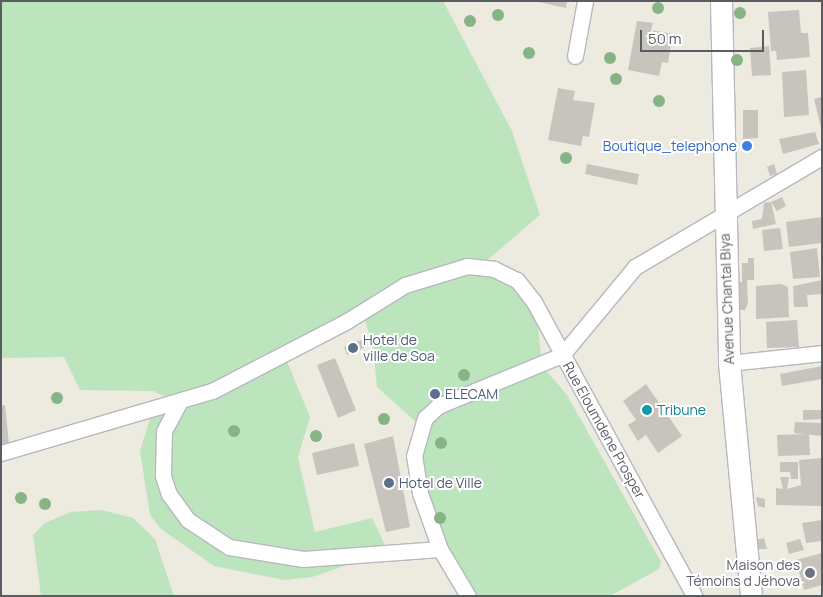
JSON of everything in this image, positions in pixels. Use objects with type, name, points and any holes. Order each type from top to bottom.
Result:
[{"type":"main road","name":"Avenue Chantal Biya","points":[[721,1],[729,363],[751,596]]},
{"type":"street","points":[[575,56],[585,1]]},
{"type":"street","points":[[1,453],[212,391],[347,321],[405,284],[467,266],[494,269],[517,280],[562,355],[635,267],[691,231],[725,218],[822,156]]},
{"type":"street","points":[[729,363],[822,353]]},
{"type":"street","name":"Rue Eloumdene Prosper","points":[[468,596],[440,549],[420,493],[414,456],[425,418],[438,406],[562,355],[694,596]]},
{"type":"street","points":[[180,401],[164,432],[163,476],[169,494],[188,520],[229,547],[312,559],[440,549]]},
{"type":"green space","points":[[1,1],[443,1],[512,131],[540,215],[484,263],[511,273],[536,307],[542,366],[567,395],[661,562],[659,569],[610,596],[465,596],[432,543],[416,422],[377,387],[373,347],[363,313],[284,354],[310,417],[298,457],[315,532],[372,518],[386,547],[365,559],[312,577],[284,580],[214,566],[161,529],[150,515],[140,451],[152,412],[178,403],[153,391],[80,390],[64,357],[1,358]]},
{"type":"green space","points":[[102,510],[133,518],[155,539],[174,596],[41,596],[33,535],[45,523],[70,512]]},
{"type":"building","points":[[534,1],[567,1],[566,8]]},
{"type":"building","points":[[799,10],[801,33],[808,33],[810,57],[777,60],[776,51],[771,51],[768,12]]},
{"type":"building","points":[[637,21],[653,23],[651,30],[673,34],[668,63],[662,62],[659,76],[628,70]]},
{"type":"building","points":[[769,46],[771,75],[752,76],[750,48]]},
{"type":"building","points":[[806,70],[809,115],[784,117],[782,72]]},
{"type":"building","points":[[558,88],[575,91],[573,100],[595,103],[589,137],[583,136],[581,146],[548,140]]},
{"type":"building","points":[[822,97],[822,128],[821,128],[814,99]]},
{"type":"building","points":[[743,110],[758,110],[758,138],[743,139]]},
{"type":"building","points":[[815,132],[819,144],[783,154],[779,139]]},
{"type":"building","points":[[587,164],[639,174],[637,185],[585,174]]},
{"type":"building","points":[[774,164],[777,174],[770,176],[767,167]]},
{"type":"building","points":[[782,197],[786,206],[777,211],[771,202]]},
{"type":"building","points":[[771,202],[776,224],[753,229],[752,221],[762,219],[764,203]]},
{"type":"building","points":[[822,217],[822,243],[789,247],[786,222]]},
{"type":"building","points":[[780,228],[783,249],[764,251],[762,230]]},
{"type":"building","points":[[817,248],[820,277],[793,279],[790,252]]},
{"type":"building","points":[[748,258],[754,258],[754,280],[747,280],[748,303],[745,310],[738,310],[738,282],[742,282],[742,263],[748,263]]},
{"type":"building","points":[[822,280],[822,294],[807,295],[808,307],[794,307],[793,286]]},
{"type":"building","points":[[781,284],[788,287],[789,317],[756,319],[756,286]]},
{"type":"building","points":[[797,320],[799,347],[767,348],[766,322]]},
{"type":"building","points":[[361,340],[364,348],[347,355],[344,347]]},
{"type":"building","points":[[335,358],[356,410],[338,418],[317,365]]},
{"type":"building","points":[[822,366],[822,379],[782,386],[780,374]]},
{"type":"building","name":"Tribune","points":[[646,384],[682,436],[658,453],[646,435],[638,441],[628,425],[636,420],[623,401]]},
{"type":"building","points":[[5,405],[9,445],[1,446],[1,406]]},
{"type":"building","points":[[803,410],[822,410],[822,419],[803,420]]},
{"type":"building","points":[[795,422],[822,423],[822,436],[794,433]]},
{"type":"building","points":[[809,434],[810,455],[778,456],[777,435]]},
{"type":"building","name":"Hotel de Ville","points":[[393,436],[410,527],[386,532],[364,444]]},
{"type":"building","points":[[354,443],[359,466],[317,475],[312,453]]},
{"type":"building","points":[[822,458],[822,506],[776,505],[776,488],[783,489],[780,477],[789,477],[787,489],[801,485],[799,460]]},
{"type":"building","points":[[780,462],[798,462],[798,479],[791,479],[790,472],[780,472]]},
{"type":"building","points":[[756,497],[765,499],[765,508],[758,506]]},
{"type":"building","points":[[822,520],[822,541],[806,543],[802,523]]},
{"type":"building","points":[[764,538],[767,549],[757,549],[755,540]]},
{"type":"building","points":[[800,539],[804,550],[789,554],[786,543]]},
{"type":"building","name":"Maison des Témoins d Jéhova","points":[[822,553],[822,585],[804,590],[796,560]]},
{"type":"place","name":"Boutique_telephone","points":[[747,146]]},
{"type":"place","name":"Hotel de ville de Soa","points":[[353,348]]},
{"type":"place","name":"ELECAM","points":[[435,394]]},
{"type":"place","name":"Tribune","points":[[647,410]]},
{"type":"place","name":"Hotel de Ville","points":[[389,483]]},
{"type":"place","name":"Maison des Témoins d Jéhova","points":[[810,573]]}]
